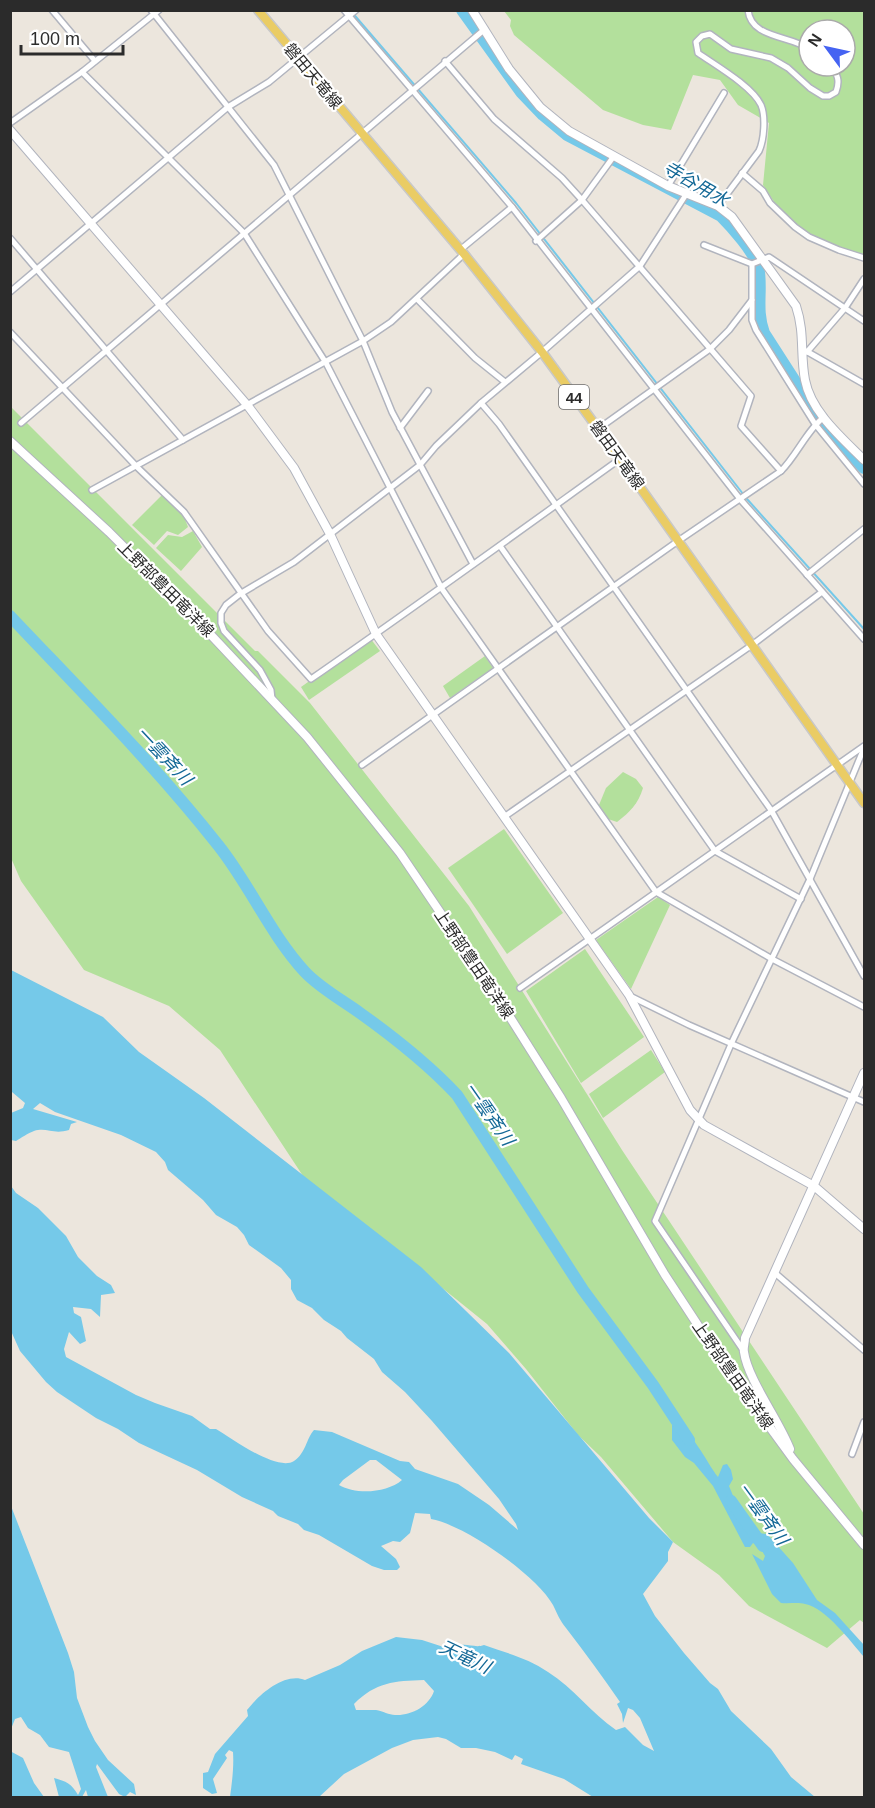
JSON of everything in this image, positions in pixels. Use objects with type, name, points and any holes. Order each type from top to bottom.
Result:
[{"type":"main road","name":"磐田天竜線","points":[[258,10],[462,252],[542,352],[864,803]]},
{"type":"street","points":[[52,10],[95,62]]},
{"type":"street","points":[[344,10],[512,207],[536,241],[740,499],[864,639]]},
{"type":"street","points":[[10,292],[228,107],[269,82],[356,10]]},
{"type":"street","points":[[472,10],[509,69],[540,107],[570,131],[668,186],[718,207],[732,218],[796,306],[802,323],[808,394],[824,417],[864,460]]},
{"type":"street","points":[[748,10],[755,27],[797,42]]},
{"type":"street","points":[[10,123],[95,62],[154,12],[274,165],[363,342],[400,428],[473,564]]},
{"type":"street","points":[[21,423],[485,29]]},
{"type":"street","points":[[718,207],[762,145],[761,105],[746,88],[698,53],[696,42],[702,36],[710,34],[732,49],[771,58],[797,76]]},
{"type":"street","points":[[445,61],[494,119],[562,178],[751,396],[741,426],[781,471]]},
{"type":"street","points":[[82,72],[244,232],[326,363],[388,488],[442,589],[656,892],[772,959],[864,1007]]},
{"type":"street","points":[[799,78],[823,96],[836,92],[839,84],[837,78]]},
{"type":"street","points":[[668,186],[724,93]]},
{"type":"street","points":[[10,130],[248,406],[294,468],[330,534],[376,634],[628,995],[690,1110],[698,1119],[814,1186],[864,1229]]},
{"type":"street","points":[[536,241],[582,200],[614,156]]},
{"type":"street","points":[[742,173],[763,190],[770,203],[795,227],[809,237],[864,258]]},
{"type":"street","points":[[272,699],[272,690],[260,670],[224,631],[221,613],[226,605],[240,594],[294,562],[420,465],[436,446],[481,403],[640,266],[687,193]]},
{"type":"street","points":[[92,490],[363,342],[417,299],[462,252],[512,207]]},
{"type":"street","points":[[10,238],[183,440]]},
{"type":"street","points":[[704,245],[752,264],[769,257],[864,321]]},
{"type":"street","points":[[752,264],[752,320],[756,330],[815,424],[864,483]]},
{"type":"street","points":[[805,351],[845,308],[864,279]]},
{"type":"street","points":[[417,299],[475,358],[505,382]]},
{"type":"street","points":[[598,429],[711,349],[729,330],[752,299]]},
{"type":"street","points":[[10,332],[137,467],[184,512],[268,631],[311,679],[442,589],[473,564],[620,459]]},
{"type":"street","points":[[805,351],[864,384]]},
{"type":"street","points":[[400,428],[428,391]]},
{"type":"street","points":[[481,403],[499,424],[771,810],[864,976]]},
{"type":"street","points":[[362,765],[431,714],[781,471],[793,458],[815,424],[824,417]]},
{"type":"street","name":"上野部豊田竜洋線","points":[[10,441],[110,532],[272,699],[307,737],[400,853],[525,1042],[665,1275],[720,1359],[793,1459],[864,1545]]},
{"type":"street","points":[[807,575],[864,529]]},
{"type":"street","points":[[500,546],[714,851],[801,899]]},
{"type":"street","points":[[504,817],[752,645],[822,592]]},
{"type":"street","points":[[520,988],[864,747]]},
{"type":"street","points":[[793,1459],[784,1433],[747,1366],[743,1350],[655,1221],[732,1042],[810,879],[864,747]]},
{"type":"street","points":[[628,995],[681,1022],[732,1042],[864,1102]]},
{"type":"street","points":[[743,1350],[745,1338],[864,1073]]},
{"type":"street","points":[[775,1273],[864,1350]]},
{"type":"street","points":[[852,1454],[864,1422]]},
{"type":"green space","points":[[504,11],[864,11],[864,259],[817,241],[784,217],[763,185],[769,123],[738,105],[720,80],[693,75],[671,130],[643,125],[603,110],[514,35],[510,26],[511,20]]},
{"type":"green space","points":[[11,407],[310,703],[469,906],[622,1150],[864,1514],[864,1623],[860,1620],[827,1648],[749,1606],[719,1575],[673,1542],[601,1457],[578,1435],[487,1324],[303,1176],[220,1050],[169,1006],[84,970],[21,881],[11,858]]},
{"type":"green space","points":[[162,495],[181,509],[188,527],[178,535],[167,531],[154,545],[132,525]]},
{"type":"green space","points":[[193,531],[202,547],[181,571],[156,548],[168,535],[182,537]]},
{"type":"green space","points":[[370,638],[380,651],[309,700],[301,687]]},
{"type":"green space","points":[[485,656],[493,668],[450,698],[443,686]]},
{"type":"green space","points":[[623,772],[636,779],[643,788],[633,807],[617,822],[608,819],[599,805],[606,788]]},
{"type":"green space","points":[[504,829],[563,913],[507,954],[448,868]]},
{"type":"green space","points":[[658,897],[670,905],[631,989],[596,940]]},
{"type":"green space","points":[[585,949],[644,1037],[581,1083],[526,991]]},
{"type":"green space","points":[[651,1050],[665,1072],[603,1118],[589,1094]]},
{"type":"water","name":"天竜川","points":[[11,970],[103,1017],[139,1052],[204,1098],[421,1267],[509,1353],[649,1518],[673,1542],[668,1552],[668,1561],[643,1594],[655,1616],[684,1653],[718,1689],[731,1711],[771,1749],[791,1777],[815,1797],[593,1797],[564,1779],[521,1764],[523,1759],[515,1755],[512,1760],[495,1752],[461,1748],[438,1737],[413,1740],[392,1748],[344,1774],[319,1797],[230,1797],[233,1752],[229,1750],[225,1755],[227,1758],[213,1779],[217,1793],[212,1794],[203,1788],[203,1773],[208,1772],[215,1754],[248,1716],[247,1710],[265,1692],[289,1679],[305,1680],[340,1665],[362,1651],[396,1637],[422,1640],[459,1652],[461,1645],[484,1645],[525,1659],[557,1678],[616,1730],[625,1727],[643,1745],[654,1751],[640,1718],[633,1710],[628,1708],[623,1723],[617,1704],[620,1702],[564,1625],[544,1593],[516,1566],[480,1541],[445,1523],[431,1519],[430,1514],[415,1513],[410,1533],[400,1542],[393,1541],[381,1546],[396,1559],[400,1567],[397,1570],[384,1570],[372,1566],[319,1535],[304,1530],[298,1524],[242,1497],[197,1470],[139,1443],[96,1418],[46,1382],[20,1351],[11,1331],[11,1186],[16,1193],[38,1208],[66,1236],[78,1257],[97,1276],[111,1285],[115,1293],[101,1295],[100,1317],[91,1309],[73,1307],[74,1313],[81,1317],[86,1341],[80,1344],[69,1332],[64,1349],[66,1357],[136,1395],[192,1416],[210,1429],[216,1429],[254,1452],[277,1462],[286,1463],[298,1458],[314,1430],[332,1432],[400,1461],[409,1462],[415,1469],[458,1484],[489,1505],[518,1530],[499,1499],[432,1421],[405,1392],[382,1372],[374,1359],[312,1308],[297,1300],[291,1289],[291,1280],[281,1268],[249,1245],[237,1227],[216,1215],[203,1200],[168,1170],[165,1162],[156,1152],[121,1135],[55,1112],[40,1103],[33,1109],[77,1122],[71,1124],[69,1130],[59,1132],[39,1130],[16,1141],[11,1140],[11,1113],[23,1108],[25,1103],[12,1092],[11,1094]],"holes":[[[370,1460],[376,1460],[402,1480],[388,1488],[371,1491],[354,1490],[339,1485]],[[424,1680],[434,1691],[428,1701],[413,1712],[395,1715],[376,1710],[356,1710],[354,1704],[378,1687],[394,1682]]]},
{"type":"water","points":[[672,1424],[686,1432],[718,1477],[723,1465],[727,1464],[733,1479],[729,1486],[748,1532],[767,1534],[793,1563],[817,1600],[835,1613],[864,1645],[864,1657],[838,1626],[821,1612],[805,1604],[781,1603],[772,1594],[752,1554],[763,1561],[765,1556],[759,1546],[753,1543],[750,1547],[745,1547],[713,1486],[672,1440]]},
{"type":"water","points":[[11,1506],[68,1653],[74,1672],[77,1698],[88,1727],[108,1760],[134,1784],[136,1795],[130,1792],[125,1797],[119,1794],[97,1764],[96,1767],[108,1797],[88,1797],[86,1790],[82,1797],[59,1797],[54,1778],[68,1783],[78,1795],[81,1789],[69,1752],[49,1747],[40,1735],[28,1728],[21,1717],[15,1719],[11,1729]]},
{"type":"water","points":[[10,1751],[23,1758],[34,1783],[44,1797],[11,1797]]},
{"type":"waterway","points":[[350,10],[516,203],[747,499],[864,629]]},
{"type":"waterway","name":"寺谷用水","points":[[462,10],[521,92],[567,135],[721,216],[731,226],[758,266],[759,307],[764,333],[825,428],[864,468]]},
{"type":"waterway","name":"一雲斉川","points":[[10,616],[117,728],[194,815],[229,860],[281,942],[305,972],[324,989],[373,1022],[410,1051],[457,1095],[583,1290],[653,1385],[689,1440]]},
{"type":"waterway","name":"一雲斉川","points":[[731,1501],[763,1546]]}]
